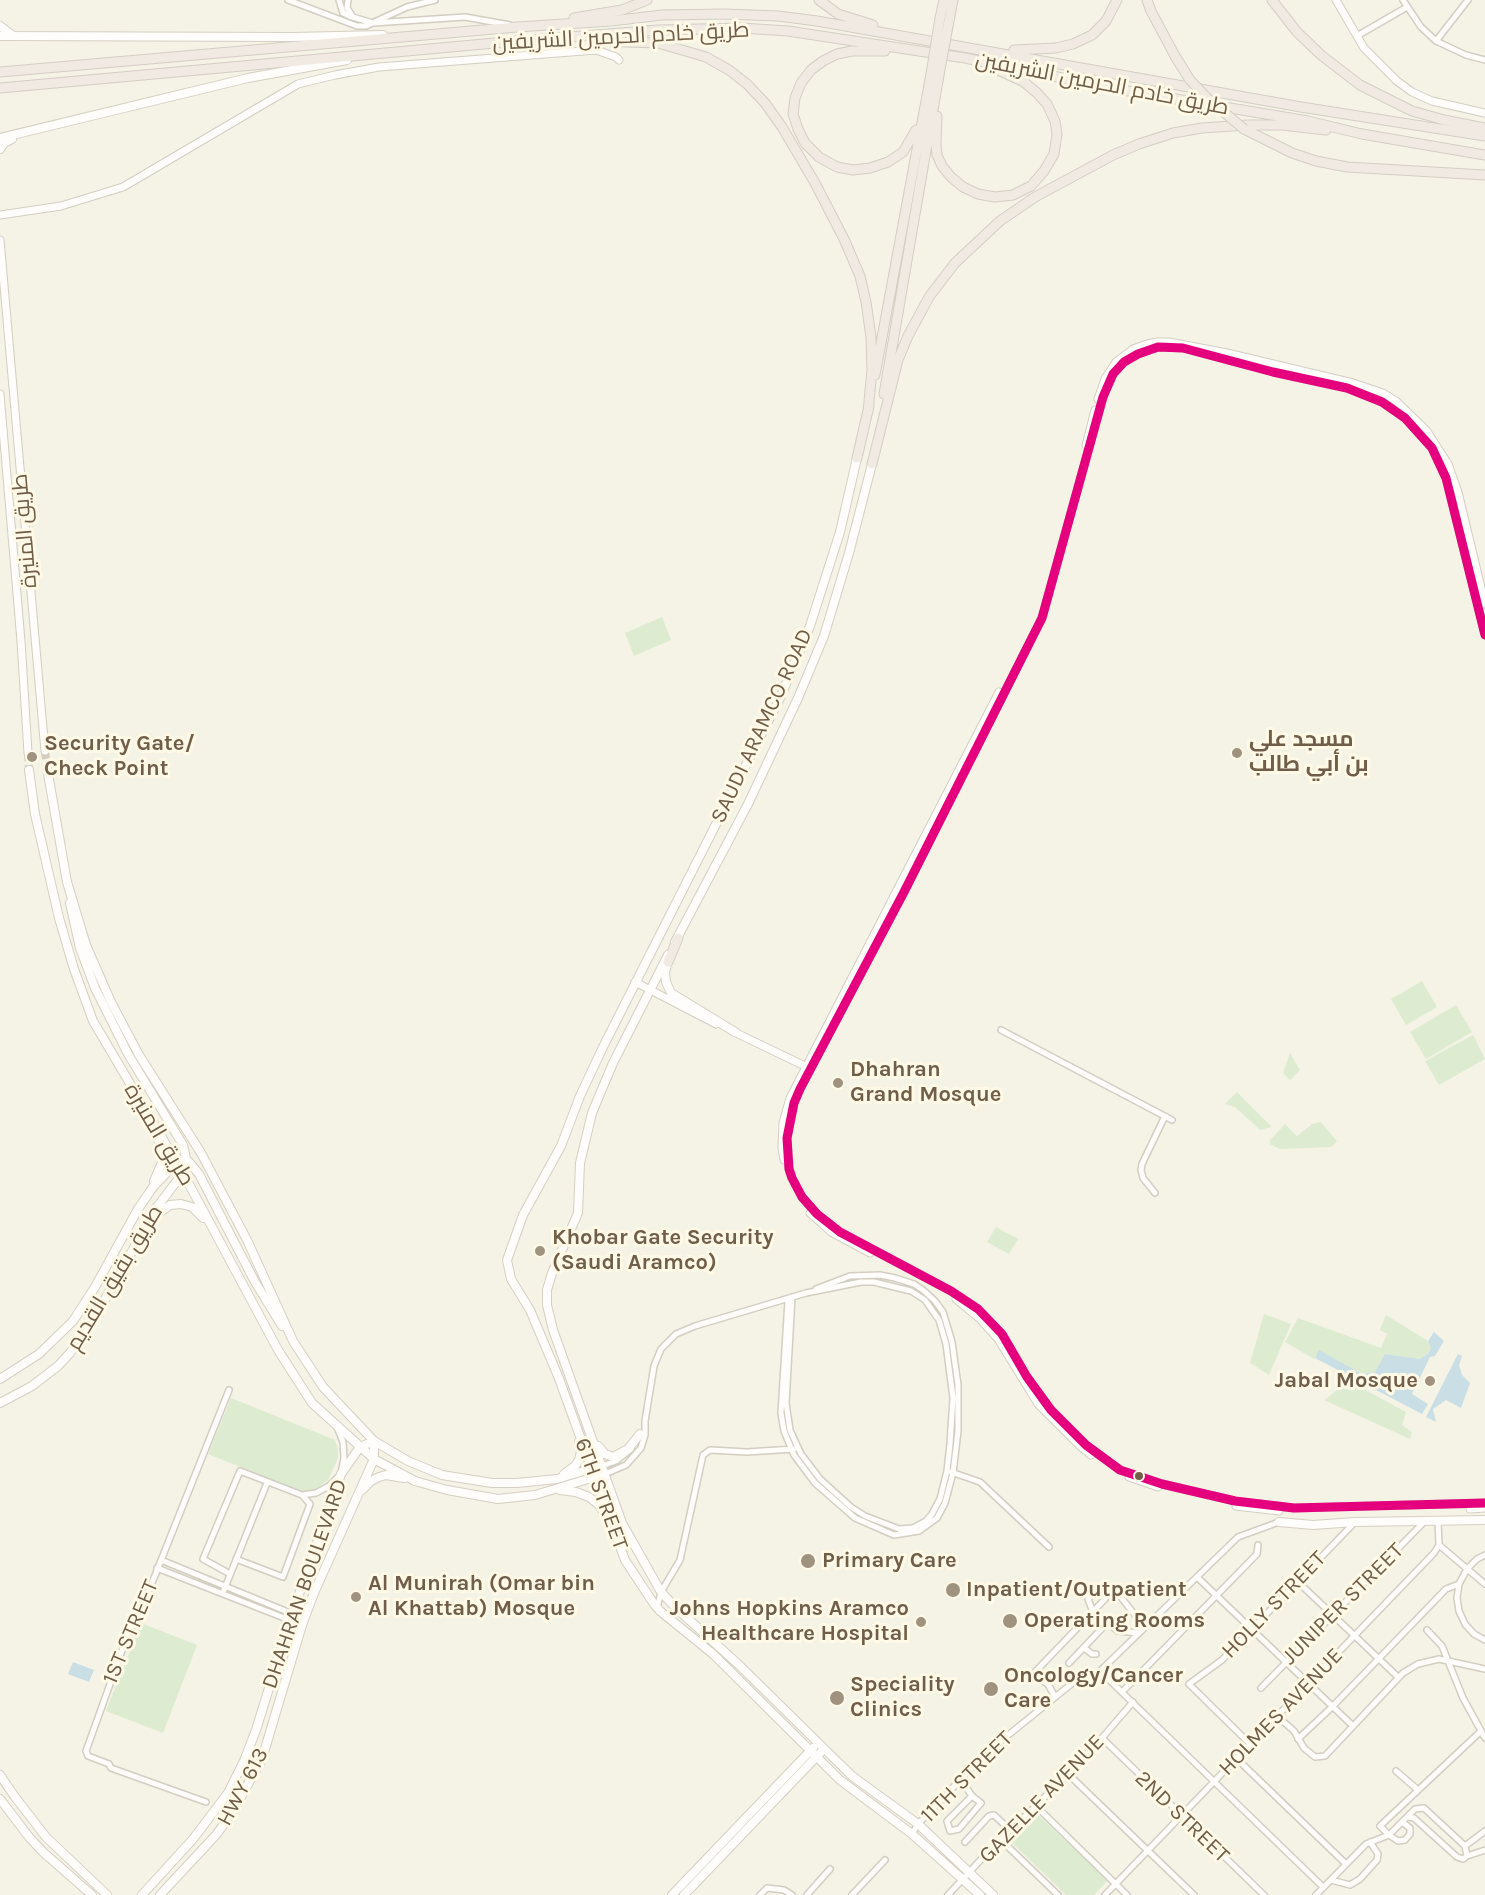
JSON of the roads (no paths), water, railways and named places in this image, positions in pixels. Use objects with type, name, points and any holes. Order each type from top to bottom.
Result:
[{"type":"highway","points":[[517,27],[622,10],[647,0]]},
{"type":"highway","points":[[819,0],[838,14],[910,36]]},
{"type":"highway","points":[[872,464],[944,20],[944,0]]},
{"type":"highway","points":[[944,20],[953,0]]},
{"type":"highway","points":[[987,50],[1035,50],[1073,44],[1092,34],[1106,21],[1117,0]]},
{"type":"highway","points":[[1147,0],[1175,56],[1191,80],[1208,99],[1244,129],[1292,153],[1316,161],[1347,167],[1485,175]]},
{"type":"highway","points":[[1272,0],[1297,32],[1321,56],[1360,85],[1412,111],[1485,128]]},
{"type":"highway","name":"طريق خادم الحرمين الشريفين","points":[[0,72],[662,15],[724,14],[797,19],[910,36],[1301,107],[1485,136]]},
{"type":"highway","name":"طريق خادم الحرمين الشريفين","points":[[0,88],[658,30],[741,28],[788,31],[964,58],[1116,88],[1308,121],[1362,134],[1485,154]]},
{"type":"highway","points":[[547,39],[658,43],[685,50],[706,57],[729,70],[747,84],[765,103],[815,183],[860,276],[871,337],[872,370],[868,412]]},
{"type":"highway","points":[[912,51],[852,51],[823,60],[811,70],[801,82],[795,98],[794,114],[805,143],[819,157],[837,167],[853,170],[870,168],[888,162],[903,152],[912,141],[920,121],[927,91],[935,74]]},
{"type":"highway","points":[[935,74],[936,144],[942,166],[951,177],[963,187],[978,194],[995,197],[1013,195],[1031,186],[1044,171],[1054,154],[1057,134],[1055,121],[1047,104],[1024,82],[964,58]]},
{"type":"highway","points":[[858,458],[927,91]]},
{"type":"highway","points":[[872,464],[898,360],[929,297],[955,263],[973,245],[1035,197],[1113,155],[1173,133],[1202,128],[1282,125],[1362,134]]},
{"type":"highway","points":[[668,962],[678,938]]},
{"type":"main road","points":[[0,26],[13,36]]},
{"type":"main road","points":[[0,36],[312,37],[474,31]]},
{"type":"main road","points":[[0,138],[248,78],[379,54]]},
{"type":"main road","points":[[0,149],[10,139],[29,132]]},
{"type":"main road","name":"SAUDI ARAMCO ROAD","points":[[635,982],[780,698],[810,626],[840,532],[858,458]]},
{"type":"main road","name":"SAUDI ARAMCO ROAD","points":[[650,989],[748,804],[798,698],[824,636],[849,554],[872,464]]},
{"type":"main road","name":"طريق المنيرة","points":[[47,768],[67,882],[87,945],[111,1002],[139,1055],[201,1153],[247,1240],[293,1341],[323,1387],[375,1441]]},
{"type":"main road","name":"طريق المنيرة","points":[[29,770],[35,814],[59,918],[93,1021],[183,1173],[278,1350],[312,1403],[374,1459]]},
{"type":"main road","points":[[67,882],[73,920],[95,988],[128,1054],[183,1145],[187,1161],[199,1174],[255,1282],[275,1317],[293,1341]]},
{"type":"main road","points":[[668,962],[665,973],[671,993],[735,1032]]},
{"type":"main road","name":"6TH STREET","points":[[635,982],[580,1096],[561,1146],[523,1215],[507,1260],[508,1270],[530,1310],[576,1423],[625,1560],[657,1608],[713,1654],[840,1780],[912,1834],[980,1895]]},
{"type":"main road","name":"6TH STREET","points":[[650,989],[592,1113],[580,1163],[578,1213],[547,1290],[547,1305],[553,1330],[622,1524],[661,1592],[676,1608],[852,1776],[918,1824],[993,1895]]},
{"type":"main road","points":[[138,1209],[159,1172],[163,1160],[152,1121]]},
{"type":"main road","points":[[176,1161],[187,1161]]},
{"type":"main road","name":"طريق بقيق القديم","points":[[0,1379],[39,1354],[73,1321],[95,1287],[138,1209],[153,1187],[176,1161]]},
{"type":"main road","name":"طريق بقيق القديم","points":[[0,1403],[32,1386],[58,1366],[70,1353],[100,1311],[146,1226],[183,1173],[187,1161]]},
{"type":"main road","points":[[146,1226],[161,1210],[175,1204],[192,1207],[211,1226]]},
{"type":"main road","points":[[557,1479],[575,1466],[580,1456],[576,1423]]},
{"type":"main road","points":[[592,1438],[602,1451],[613,1456],[628,1449],[640,1434]]},
{"type":"main road","points":[[360,1447],[375,1441],[408,1461],[442,1475],[492,1483],[557,1479],[592,1468],[604,1470]]},
{"type":"main road","name":"HWY 613","points":[[160,1895],[216,1835],[247,1789],[262,1759],[304,1622],[374,1459],[375,1441]]},
{"type":"main road","name":"DHAHRAN BOULEVARD","points":[[142,1895],[199,1831],[228,1793],[244,1761],[341,1474],[360,1447]]},
{"type":"main road","points":[[374,1459],[415,1481]]},
{"type":"main road","points":[[358,1493],[371,1481],[386,1475],[463,1494],[498,1499],[535,1495],[559,1489],[595,1477],[604,1470]]},
{"type":"main road","points":[[559,1489],[576,1492],[594,1501],[614,1527]]},
{"type":"main road","points":[[1279,1522],[1313,1525],[1485,1520]]},
{"type":"main road","points":[[684,1895],[821,1746]]},
{"type":"main road","points":[[672,1895],[814,1754]]},
{"type":"main road","points":[[0,1774],[46,1837],[108,1895]]},
{"type":"main road","points":[[0,1799],[36,1845],[92,1895]]},
{"type":"main road","points":[[81,1885],[88,1895]]},
{"type":"main road","points":[[135,1895],[152,1885]]},
{"type":"street","points":[[288,0],[357,26],[366,26],[407,7],[435,0]]},
{"type":"street","points":[[339,0],[344,13],[373,23],[465,17],[517,27]]},
{"type":"street","points":[[348,0],[347,8],[354,18]]},
{"type":"street","points":[[1335,0],[1364,48],[1412,92],[1432,101],[1485,113]]},
{"type":"street","points":[[1402,0],[1420,27],[1436,41],[1466,55],[1485,60]]},
{"type":"street","points":[[1436,41],[1468,0]]},
{"type":"street","points":[[1357,36],[1407,7]]},
{"type":"street","points":[[0,215],[61,206],[123,187],[298,84],[307,81],[379,67],[566,52],[596,50],[619,60]]},
{"type":"street","name":"طريق المنيرة","points":[[0,240],[45,751]]},
{"type":"street","points":[[1485,604],[1458,492],[1448,464],[1426,430],[1395,401],[1383,393],[1353,383],[1175,343],[1146,344],[1124,355],[1109,370],[1102,386],[1047,588],[1034,625],[808,1068],[794,1104],[787,1138],[789,1169],[795,1186],[806,1203],[817,1214],[840,1232],[951,1291],[978,1310],[1006,1340],[1051,1410],[1104,1460],[1120,1470],[1162,1484],[1235,1502],[1294,1508],[1485,1503]]},
{"type":"street","points":[[1485,635],[1452,495],[1442,466],[1423,436],[1395,411],[1372,397],[1347,388],[1273,372],[1183,348],[1158,347],[1124,362],[1113,374],[1103,397],[1042,618],[898,903],[790,1098],[782,1136],[790,1182],[806,1208],[818,1221],[831,1232],[966,1306],[998,1339],[1038,1404],[1079,1445],[1110,1468],[1144,1484],[1252,1509],[1296,1512],[1485,1508]]},
{"type":"street","name":"طريق المنيرة","points":[[0,394],[28,753]]},
{"type":"street","points":[[635,982],[723,1028],[808,1068]]},
{"type":"street","points":[[1001,1030],[1172,1120]]},
{"type":"street","points":[[1155,1193],[1143,1178],[1141,1170],[1165,1116]]},
{"type":"street","points":[[790,1298],[780,1403],[784,1431],[791,1449],[810,1478],[855,1518],[894,1535],[919,1531],[937,1518],[945,1503],[958,1431],[959,1396],[952,1342],[946,1320],[929,1295],[914,1284],[895,1278],[850,1276],[806,1293]]},
{"type":"street","points":[[604,1470],[626,1465],[638,1453],[644,1441],[654,1366],[661,1349],[668,1340],[685,1329],[806,1293],[861,1282],[874,1282],[911,1292],[925,1300],[932,1307],[942,1327],[952,1383],[950,1472],[932,1514],[920,1525],[899,1529],[878,1522],[851,1508],[820,1479],[798,1449],[788,1421],[786,1391],[790,1298]]},
{"type":"street","name":"1ST STREET","points":[[206,1802],[111,1768],[109,1764],[88,1756],[86,1751],[120,1653],[142,1608],[229,1390]]},
{"type":"street","points":[[604,1470],[630,1450],[645,1421]]},
{"type":"street","points":[[302,1495],[322,1489],[341,1474],[344,1442],[335,1425]]},
{"type":"street","points":[[657,1608],[661,1592],[680,1560],[703,1455],[710,1450],[747,1452],[798,1449]]},
{"type":"street","points":[[230,1574],[203,1559],[240,1471],[302,1495],[310,1504],[283,1577],[236,1559]]},
{"type":"street","points":[[950,1472],[977,1480],[1049,1547]]},
{"type":"street","points":[[222,1594],[267,1483]]},
{"type":"street","name":"JUNIPER STREET","points":[[1261,1688],[1425,1521]]},
{"type":"street","points":[[1438,1521],[1439,1545],[1485,1584]]},
{"type":"street","points":[[1279,1522],[1238,1537],[1100,1671],[1323,1887]]},
{"type":"street","name":"HOLLY STREET","points":[[1250,1744],[1189,1684],[1222,1660],[1355,1522]]},
{"type":"street","points":[[1122,1692],[1257,1554],[1258,1545]]},
{"type":"street","name":"HOLMES AVENUE","points":[[1105,1895],[1434,1553],[1439,1545]]},
{"type":"street","points":[[1485,1555],[1467,1569],[1459,1584],[1457,1598],[1459,1611],[1465,1624],[1485,1641]]},
{"type":"street","points":[[161,1560],[225,1586],[292,1618]]},
{"type":"street","points":[[157,1568],[222,1594],[304,1622]]},
{"type":"street","points":[[1197,1577],[1353,1726]]},
{"type":"street","points":[[1297,1581],[1398,1677]]},
{"type":"street","points":[[1298,1739],[1446,1589],[1459,1584]]},
{"type":"street","points":[[1135,1615],[1116,1591],[1110,1588],[1097,1589],[1088,1599],[1093,1612],[1118,1631],[1139,1633]]},
{"type":"street","points":[[1055,1696],[1048,1684],[1042,1682],[1035,1672],[1105,1599],[1110,1588]]},
{"type":"street","points":[[1069,1663],[1107,1623]]},
{"type":"street","points":[[1428,1630],[1442,1646],[1463,1698],[1485,1738]]},
{"type":"street","points":[[1084,1648],[1096,1654]]},
{"type":"street","points":[[1277,1716],[1294,1731],[1304,1748],[1315,1757],[1325,1756],[1398,1677],[1418,1664],[1439,1659],[1484,1670]]},
{"type":"street","name":"11TH STREET","points":[[912,1834],[918,1824],[960,1778],[986,1753],[1080,1677]]},
{"type":"street","name":"GAZELLE AVENUE","points":[[948,1895],[1000,1839],[1036,1806],[1102,1738],[1133,1702]]},
{"type":"street","points":[[1402,1822],[1410,1828],[1410,1834],[1405,1840],[1398,1841],[1380,1826],[1480,1732]]},
{"type":"street","name":"2ND STREET","points":[[1102,1738],[1264,1895]]},
{"type":"street","points":[[1236,1758],[1346,1864]]},
{"type":"street","points":[[1396,1771],[1418,1790]]},
{"type":"street","points":[[1067,1773],[1194,1895]]},
{"type":"street","points":[[960,1778],[972,1796],[981,1803],[959,1829],[950,1831],[948,1821],[972,1796]]},
{"type":"street","points":[[1036,1806],[1127,1895]]},
{"type":"street","points":[[1316,1895],[1365,1844],[1389,1835],[1415,1809],[1424,1808],[1465,1846],[1467,1856]]},
{"type":"street","points":[[965,1842],[989,1816],[994,1815],[1010,1830]]},
{"type":"street","points":[[1407,1816],[1414,1818],[1457,1857],[1462,1859],[1485,1850]]},
{"type":"street","points":[[1465,1846],[1485,1831]]},
{"type":"street","points":[[1000,1839],[1058,1895]]},
{"type":"street","points":[[1331,1880],[1350,1885],[1360,1879],[1377,1860],[1378,1854],[1370,1842]]},
{"type":"street","points":[[852,1895],[885,1860]]},
{"type":"street","points":[[807,1895],[830,1869]]},
{"type":"street","points":[[760,1895],[767,1888],[784,1890],[791,1894]]},
{"type":"water","points":[[1434,1332],[1444,1341],[1435,1356],[1430,1357],[1412,1394],[1428,1404],[1422,1414],[1315,1358],[1319,1350],[1362,1374],[1375,1372],[1385,1354],[1420,1359],[1429,1353],[1431,1348],[1428,1341]]},
{"type":"water","points":[[1458,1354],[1462,1356],[1459,1365],[1462,1375],[1470,1383],[1461,1408],[1446,1400],[1433,1409],[1436,1422],[1426,1417]]},
{"type":"water","points":[[73,1662],[94,1670],[89,1682],[68,1674]]},
{"type":"tunnel","points":[[45,751],[47,768]]},
{"type":"tunnel","points":[[28,753],[29,770]]},
{"type":"place","name":"مسجد علي بن أبي طالب","points":[[1237,753]]},
{"type":"place","name":"Security Gate/ Check Point","points":[[32,757]]},
{"type":"place","name":"Dhahran Grand Mosque","points":[[838,1083]]},
{"type":"place","name":"Khobar Gate Security (Saudi Aramco)","points":[[540,1251]]},
{"type":"place","name":"Jabal Mosque","points":[[1430,1381]]},
{"type":"place","name":"Primary Care","points":[[808,1561]]},
{"type":"place","name":"Inpatient/Outpatient","points":[[953,1590]]},
{"type":"place","name":"Al Munirah (Omar bin Al Khattab) Mosque","points":[[356,1597]]},
{"type":"place","name":"Operating Rooms","points":[[1010,1621]]},
{"type":"place","name":"Johns Hopkins Aramco Healthcare Hospital","points":[[921,1622]]},
{"type":"place","name":"Oncology/Cancer Care","points":[[991,1689]]},
{"type":"place","name":"Speciality Clinics","points":[[837,1698]]}]
